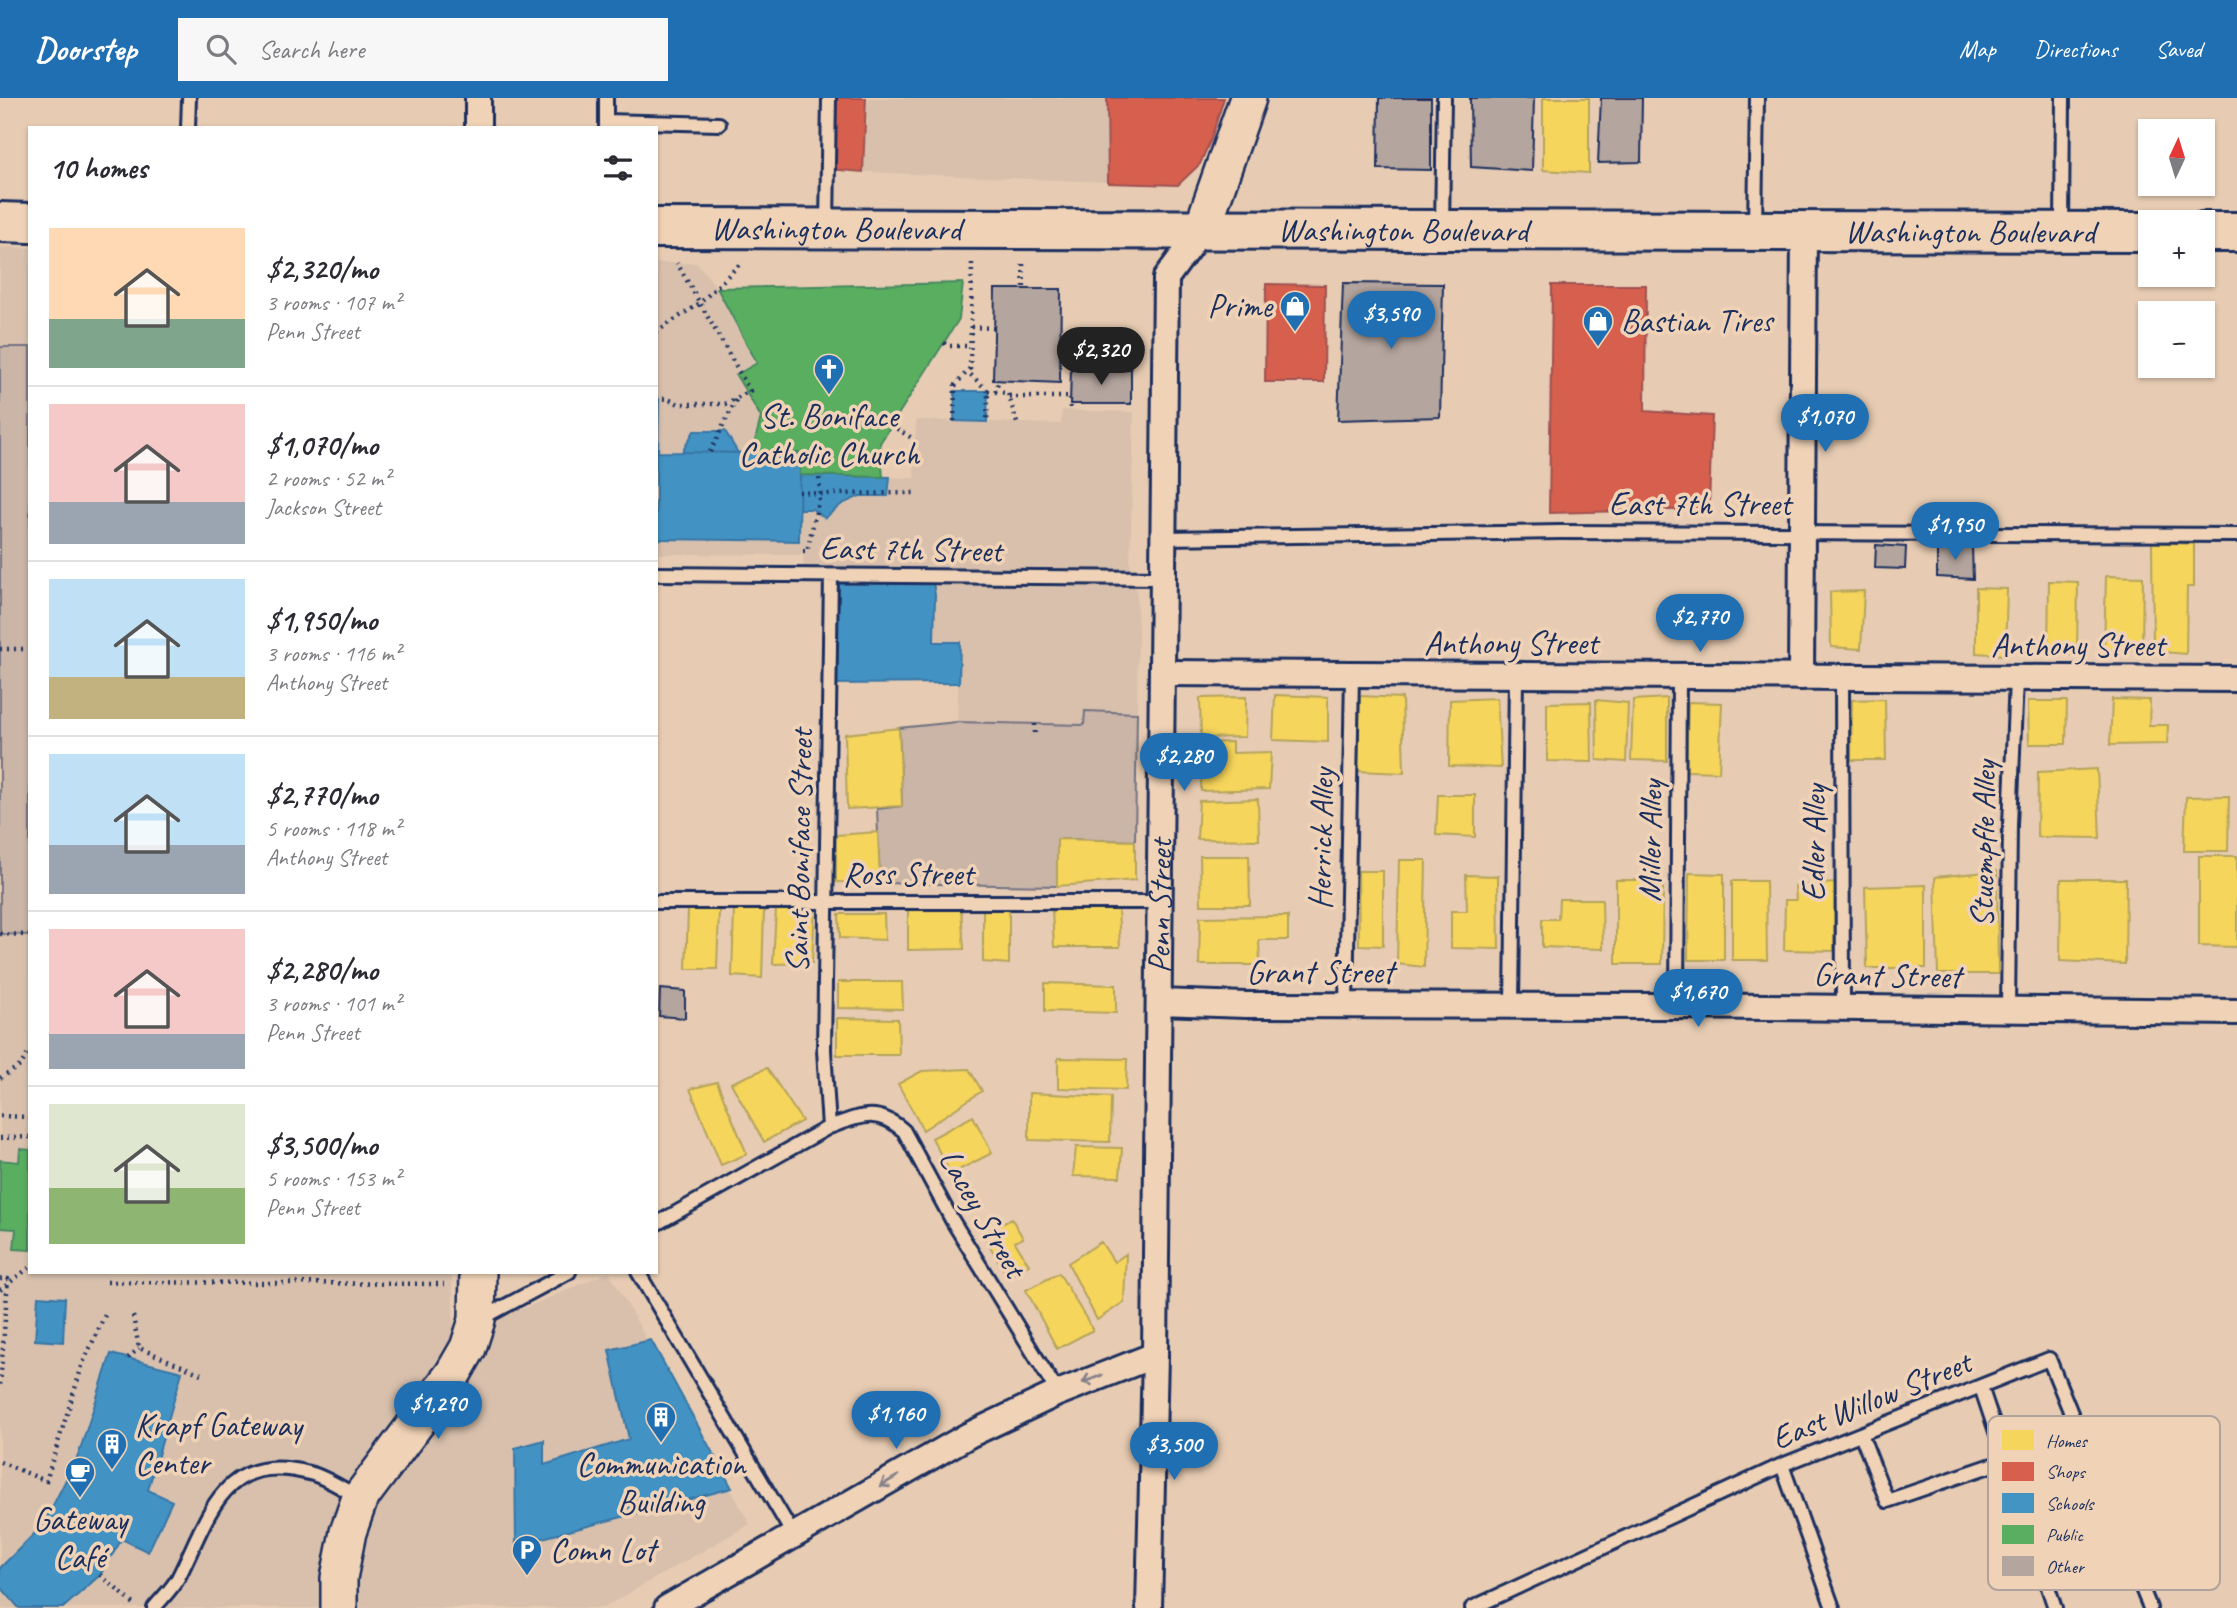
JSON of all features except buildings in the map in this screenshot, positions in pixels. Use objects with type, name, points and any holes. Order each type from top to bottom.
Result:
[{"type":"main road","points":[[0,222],[28,223]]},
{"type":"main road","name":"Washington Boulevard","points":[[658,228],[2138,232]]},
{"type":"main road","points":[[2215,232],[2237,232]]},
{"type":"street","points":[[478,98],[478,126]]},
{"type":"street","name":"Penn Street","points":[[1149,1608],[1155,1354],[1166,278],[1202,229],[1248,98]]},
{"type":"street","points":[[1801,677],[1804,231]]},
{"type":"street","name":"Anthony Street","points":[[1163,673],[2237,679]]},
{"type":"street","name":"Grant Street","points":[[1159,1002],[2237,1012]]},
{"type":"street","points":[[339,1608],[339,1578],[348,1532],[360,1498],[453,1374],[468,1348],[477,1320],[478,1274]]},
{"type":"street","points":[[667,1608],[969,1435],[1058,1393],[1155,1354]]},
{"type":"lane","points":[[188,126],[189,98]]},
{"type":"lane","points":[[606,98],[606,125],[719,124]]},
{"type":"lane","points":[[827,228],[829,98]]},
{"type":"lane","points":[[1442,230],[1444,98]]},
{"type":"lane","points":[[1755,231],[1757,98]]},
{"type":"lane","points":[[2062,232],[2063,98]]},
{"type":"lane","name":"East 7th Street","points":[[1164,538],[1560,532],[2237,535]]},
{"type":"lane","name":"East 7th Street","points":[[658,574],[1164,578]]},
{"type":"lane","name":"Saint Boniface Street","points":[[830,1127],[824,1050],[831,576]]},
{"type":"lane","name":"Herrick Alley","points":[[1346,1005],[1352,675]]},
{"type":"lane","points":[[1512,1005],[1516,676]]},
{"type":"lane","name":"Miller Alley","points":[[1677,1006],[1679,677]]},
{"type":"lane","name":"Edler Alley","points":[[1842,677],[1843,1008]]},
{"type":"lane","name":"Stuempfle Alley","points":[[2008,1010],[2015,679]]},
{"type":"lane","name":"Ross Street","points":[[658,902],[1160,902]]},
{"type":"lane","name":"Lacey Street","points":[[658,1223],[830,1127],[860,1116],[877,1115],[892,1120],[904,1131],[952,1220],[1058,1393]]},
{"type":"lane","points":[[477,1320],[565,1274]]},
{"type":"lane","points":[[639,1274],[793,1536]]},
{"type":"lane","name":"East Willow Street","points":[[1472,1608],[1782,1465],[2049,1359],[2072,1416]]},
{"type":"lane","points":[[1981,1387],[1990,1416]]},
{"type":"lane","points":[[1861,1434],[1887,1501],[1988,1466]]},
{"type":"lane","points":[[1782,1465],[1833,1608]]},
{"type":"lane","points":[[154,1608],[176,1581],[206,1516],[220,1494],[238,1479],[260,1471],[285,1469],[311,1473],[360,1498]]},
{"type":"lane","points":[[2049,1590],[2055,1608]]},
{"type":"lane","name":"East Willow Street","points":[[2143,1590],[2150,1608]]},
{"type":"path","points":[[972,262],[970,374],[988,391],[1008,393],[1017,423]]},
{"type":"path","points":[[677,263],[750,391]]},
{"type":"path","points":[[658,331],[700,303],[741,263]]},
{"type":"path","points":[[1023,263],[1024,289]]},
{"type":"path","points":[[971,327],[994,328]]},
{"type":"path","points":[[944,343],[948,346],[971,346]]},
{"type":"path","points":[[954,421],[955,386],[970,368]]},
{"type":"path","points":[[995,392],[999,381]]},
{"type":"path","points":[[658,398],[679,404],[725,404],[756,387]]},
{"type":"path","points":[[987,422],[988,391]]},
{"type":"path","points":[[710,452],[737,397]]},
{"type":"path","points":[[1009,397],[1070,397],[1070,410]]},
{"type":"path","points":[[891,425],[915,440]]},
{"type":"path","points":[[793,551],[807,551],[820,494],[820,476]]},
{"type":"path","points":[[799,492],[914,494]]},
{"type":"path","points":[[0,649],[28,649]]},
{"type":"path","points":[[1035,724],[1035,735]]},
{"type":"path","points":[[0,934],[28,935]]},
{"type":"path","points":[[0,1077],[20,1066],[28,1054]]},
{"type":"path","points":[[0,1116],[28,1117]]},
{"type":"path","points":[[0,1138],[28,1138]]},
{"type":"path","points":[[0,1290],[28,1268]]},
{"type":"path","points":[[0,1279],[9,1279],[0,1386]]},
{"type":"path","points":[[107,1282],[444,1284]]},
{"type":"path","points":[[0,1462],[46,1481],[83,1363],[105,1315]]},
{"type":"path","points":[[133,1316],[139,1348]]},
{"type":"path","points":[[128,1358],[139,1348]]},
{"type":"path","points":[[139,1348],[201,1374]]},
{"type":"path","points":[[165,1359],[167,1369]]},
{"type":"path","points":[[100,1575],[134,1604]]},
{"type":"shaded area","points":[[868,98],[1224,98],[1200,164],[1178,185],[863,172]]},
{"type":"shaded area","points":[[0,247],[28,248],[28,1274],[452,1274],[454,1338],[604,1274],[610,1274],[750,1524],[603,1608],[0,1608]]},
{"type":"shaded area","points":[[658,263],[697,263],[717,288],[800,453],[800,475],[914,478],[916,420],[1061,424],[1062,410],[1134,412],[1130,563],[1136,579],[1138,632],[1135,841],[1058,839],[880,883],[877,809],[902,806],[899,728],[957,721],[960,643],[934,642],[935,595],[932,577],[804,575],[803,555],[658,554]]},
{"type":"shaded area","points":[[0,347],[28,347],[28,935],[0,934]]},
{"type":"shaded area","points":[[1085,711],[1137,713],[1135,841],[1058,839],[1057,886],[880,883],[877,809],[902,806],[899,728],[957,722],[1084,725]]},
{"type":"place","name":"Prime","points":[[1295,333]]},
{"type":"place","name":"Bastian Tires","points":[[1598,348]]},
{"type":"place","name":"St. Boniface Catholic Church","points":[[829,396]]},
{"type":"place","name":"Communication Building","points":[[661,1444]]},
{"type":"place","name":"Krapf Gateway Center","points":[[112,1471]]},
{"type":"place","name":"Gateway Café","points":[[80,1499]]},
{"type":"place","name":"Comn Lot","points":[[527,1577]]}]
